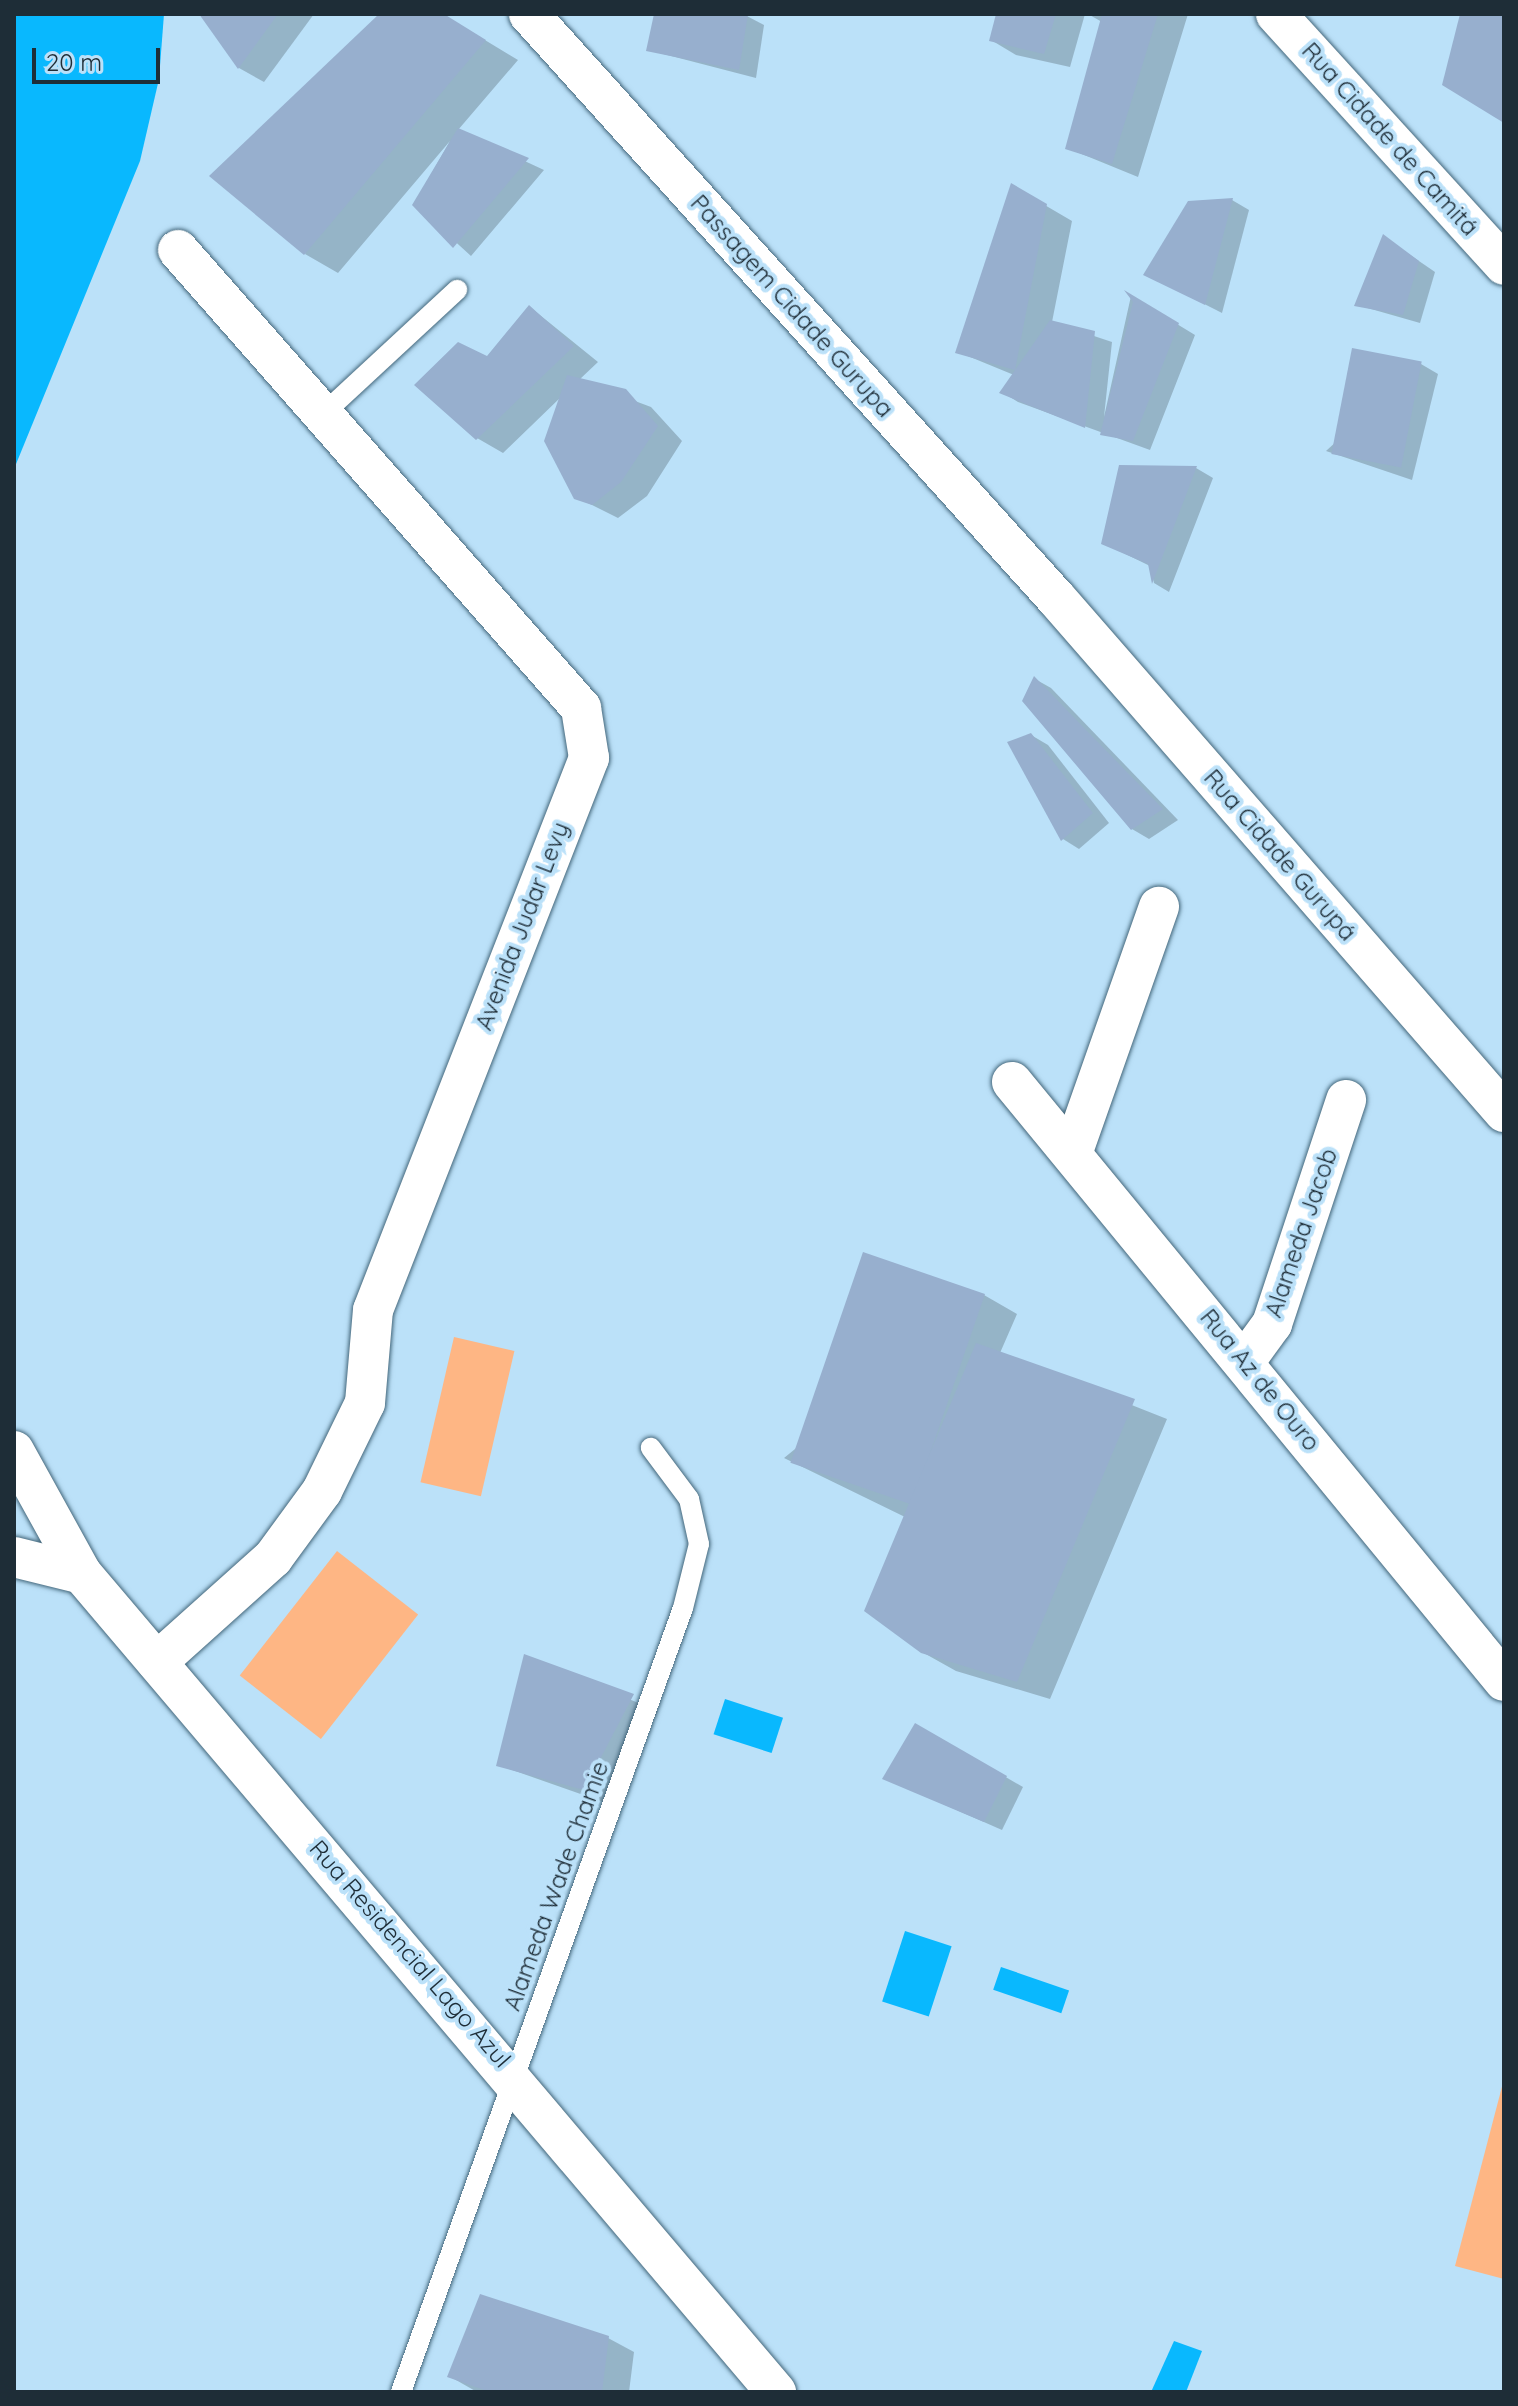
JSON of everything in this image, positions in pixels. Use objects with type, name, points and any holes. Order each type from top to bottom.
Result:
[{"type":"street","name":"Passagem Cidade Gurupa","points":[[529,14],[1056,598]]},
{"type":"street","name":"Rua Cidade de Camitá","points":[[1276,14],[1504,265]]},
{"type":"street","name":"Avenida Judar Levy","points":[[157,1662],[273,1558],[322,1491],[365,1403],[373,1310],[589,758],[581,708],[178,250]]},
{"type":"street","name":"Rua Cidade Gurupá","points":[[1056,598],[1504,1112]]},
{"type":"street","points":[[1073,1151],[1159,907]]},
{"type":"street","name":"Rua Az de Ouro","points":[[1012,1082],[1073,1151],[1504,1681]]},
{"type":"street","name":"Alameda Jacob","points":[[1245,1361],[1272,1324],[1346,1100]]},
{"type":"street","name":"Rua Residencial Lago Azul","points":[[14,1451],[82,1574],[517,2078],[774,2391]]},
{"type":"street","points":[[14,1557],[82,1574]]},
{"type":"lane","points":[[323,414],[457,290]]},
{"type":"lane","name":"Alameda Wade Chamie","points":[[401,2392],[517,2078],[699,1544],[689,1499],[651,1448]]},
{"type":"shaded area","points":[[454,1337],[514,1351],[481,1496],[420,1482]]},
{"type":"shaded area","points":[[337,1551],[418,1614],[321,1739],[240,1676]]},
{"type":"shaded area","points":[[1504,2079],[1504,2279],[1455,2266]]},
{"type":"water","points":[[14,14],[164,14],[159,79],[140,161],[14,469]]},
{"type":"water","points":[[725,1699],[783,1718],[772,1753],[714,1734]]},
{"type":"water","points":[[905,1931],[952,1946],[929,2017],[882,2001]]},
{"type":"water","points":[[1001,1967],[1069,1990],[1061,2013],[993,1990]]},
{"type":"water","points":[[1174,2341],[1202,2351],[1186,2392],[1151,2392]]},
{"type":"building","points":[[199,14],[278,14],[238,69]]},
{"type":"building","points":[[379,14],[444,14],[486,40],[304,255],[209,176]]},
{"type":"building","points":[[654,14],[748,14],[739,70],[646,51]]},
{"type":"building","points":[[996,14],[1056,14],[1044,54],[989,41]]},
{"type":"building","points":[[1102,14],[1158,14],[1112,164],[1065,149]]},
{"type":"building","points":[[1460,14],[1504,14],[1504,123],[1442,85]]},
{"type":"building","points":[[458,128],[529,158],[453,248],[412,205]]},
{"type":"building","points":[[1011,183],[1047,204],[1015,370],[955,353]]},
{"type":"building","points":[[1233,198],[1205,305],[1143,275],[1188,201]]},
{"type":"building","points":[[1383,234],[1419,261],[1403,315],[1354,306]]},
{"type":"building","points":[[1124,290],[1179,323],[1133,441],[1100,435],[1133,302]]},
{"type":"building","points":[[529,305],[574,346],[476,440],[414,385],[458,342],[487,356]]},
{"type":"building","points":[[1050,320],[1095,331],[1085,428],[999,393]]},
{"type":"building","points":[[1352,348],[1422,362],[1401,468],[1331,454]]},
{"type":"building","points":[[567,375],[626,389],[658,426],[621,482],[592,505],[574,499],[544,441]]},
{"type":"building","points":[[1119,465],[1197,466],[1152,584],[1148,564],[1101,544]]},
{"type":"building","points":[[1034,676],[1163,809],[1131,830],[1022,701]]},
{"type":"building","points":[[1031,733],[1093,813],[1061,841],[1007,742]]},
{"type":"building","points":[[863,1252],[985,1294],[912,1505],[790,1463]]},
{"type":"building","points":[[976,1343],[1135,1399],[1017,1682],[921,1653],[864,1611]]},
{"type":"building","points":[[524,1654],[634,1694],[584,1790],[496,1766]]},
{"type":"building","points":[[915,1723],[1007,1776],[984,1822],[882,1779]]},
{"type":"building","points":[[480,2294],[609,2336],[602,2392],[490,2392],[447,2377]]}]
